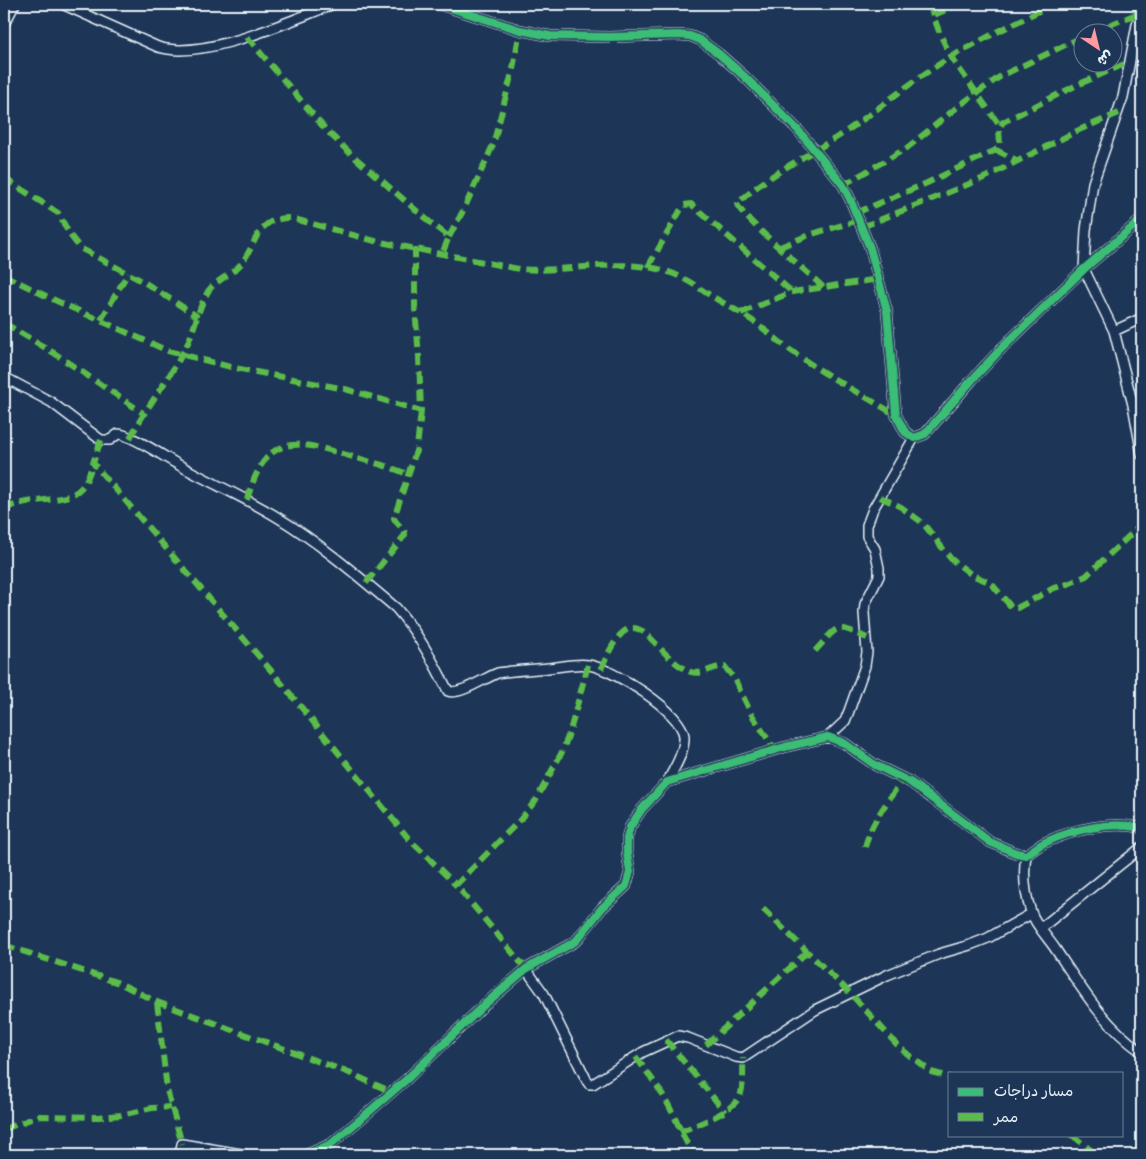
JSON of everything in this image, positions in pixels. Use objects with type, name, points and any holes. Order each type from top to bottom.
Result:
[{"type":"street","points":[[4,24],[16,4]]},
{"type":"street","points":[[62,4],[170,50],[202,47],[246,37],[334,4]]},
{"type":"street","points":[[438,4],[520,30],[550,36],[690,36],[700,40],[735,68],[780,110],[798,130],[842,185],[850,199],[870,248],[888,312],[896,415],[905,432],[914,438]]},
{"type":"street","points":[[1141,4],[1123,97],[1092,183],[1086,230],[1084,269],[1114,331],[1133,405],[1142,455]]},
{"type":"street","points":[[667,782],[785,747],[828,737],[845,720],[865,666],[867,652],[865,604],[879,576],[875,549],[867,536],[867,525],[877,503],[914,438],[925,434],[972,380],[1084,269],[1142,219]]},
{"type":"street","points":[[1114,331],[1142,318]]},
{"type":"street","points":[[4,377],[51,402],[86,430],[102,440],[110,440],[122,434],[278,517],[308,538],[396,608],[422,641],[448,690],[452,693],[498,673],[576,664],[596,667],[614,674],[653,698],[671,716],[683,732],[684,738],[681,752],[667,782],[642,809],[630,827],[627,838],[630,872],[626,886],[602,908],[576,941],[526,970],[484,1005],[406,1080],[363,1117],[330,1144],[306,1155]]},
{"type":"street","points":[[828,737],[844,743],[875,765],[910,782],[990,842],[1016,854],[1026,855],[1045,842],[1071,833],[1112,825],[1142,828]]},
{"type":"street","points":[[1041,928],[1142,847]]},
{"type":"street","points":[[1026,855],[1024,878],[1031,914],[1105,1021],[1126,1041],[1142,1052]]},
{"type":"street","points":[[526,970],[544,994],[587,1081],[589,1084],[592,1084],[643,1052],[678,1036],[743,1058],[815,1010],[887,975],[939,954],[988,938],[1031,914]]},
{"type":"street","points":[[180,1155],[182,1144],[247,1155]]},
{"type":"marked path","points":[[929,4],[951,57],[1000,126]]},
{"type":"marked path","points":[[934,15],[960,4]]},
{"type":"marked path","points":[[823,287],[762,232],[741,211],[737,204],[763,182],[848,130],[938,65],[976,43],[1053,4]]},
{"type":"marked path","points":[[1117,22],[1139,13]]},
{"type":"marked path","points":[[449,237],[493,145],[513,69],[520,30]]},
{"type":"marked path","points":[[247,37],[326,130],[352,155],[449,237],[442,254]]},
{"type":"marked path","points":[[843,185],[907,148],[960,105],[1001,76],[1074,41]]},
{"type":"marked path","points":[[856,213],[927,183],[996,150],[1000,145],[999,129],[1003,122],[1075,86],[1129,62]]},
{"type":"marked path","points":[[862,227],[984,178],[1079,130],[1119,113]]},
{"type":"marked path","points":[[996,150],[1018,161]]},
{"type":"marked path","points":[[4,178],[58,213],[70,235],[80,248],[144,282],[198,317]]},
{"type":"marked path","points":[[648,267],[684,205],[691,204],[792,292]]},
{"type":"marked path","points":[[130,438],[186,347],[209,290],[239,266],[263,227],[279,219],[291,218],[375,241],[519,269],[537,270],[626,265],[662,270],[685,279],[745,315],[808,362],[896,415]]},
{"type":"marked path","points":[[780,247],[809,235],[859,220]]},
{"type":"marked path","points":[[4,275],[50,298],[168,351],[235,368],[345,389],[421,411],[415,308],[415,248]]},
{"type":"marked path","points":[[101,320],[128,273]]},
{"type":"marked path","points":[[741,313],[792,292],[879,279]]},
{"type":"marked path","points":[[4,323],[54,353],[143,413]]},
{"type":"marked path","points":[[366,583],[405,535],[404,530],[394,518],[417,448],[421,411]]},
{"type":"marked path","points":[[101,440],[93,463],[274,674],[409,839],[456,885]]},
{"type":"marked path","points":[[247,500],[263,462],[273,452],[284,446],[312,446],[330,450],[409,475]]},
{"type":"marked path","points":[[4,510],[13,505],[55,499],[74,493],[85,483],[93,463]]},
{"type":"marked path","points":[[880,497],[901,507],[923,523],[951,559],[972,575],[991,583],[1012,608],[1017,608],[1054,588],[1086,576],[1142,524]]},
{"type":"marked path","points":[[601,669],[613,644],[624,631],[634,628],[644,632],[677,664],[691,672],[700,673],[725,667],[734,678],[752,715],[775,750]]},
{"type":"marked path","points":[[815,651],[838,629],[848,630],[867,638]]},
{"type":"marked path","points":[[526,969],[456,885],[520,820],[536,800],[562,752],[570,731],[588,665]]},
{"type":"marked path","points":[[865,847],[876,819],[903,778]]},
{"type":"marked path","points":[[763,909],[850,993],[900,1048],[931,1072],[948,1076]]},
{"type":"marked path","points":[[4,945],[119,983],[157,1002],[347,1072],[392,1092]]},
{"type":"marked path","points":[[706,1045],[807,952]]},
{"type":"marked path","points":[[157,1002],[167,1090],[182,1144]]},
{"type":"marked path","points":[[666,1040],[725,1112]]},
{"type":"marked path","points":[[636,1057],[663,1096],[687,1144],[695,1155]]},
{"type":"marked path","points":[[680,1132],[715,1117],[738,1100],[743,1084],[743,1058]]},
{"type":"marked path","points":[[4,1129],[39,1116],[98,1117],[121,1115],[152,1108],[171,1107]]},
{"type":"marked path","points":[[1073,1136],[1097,1155]]},
{"type":"cycle path","points":[[438,4],[520,30],[550,36],[690,36],[700,40],[719,54],[745,77],[798,130],[843,185],[850,199],[870,248],[887,311],[896,415],[905,432],[914,438],[925,434],[1000,350],[1084,269],[1142,219]]},
{"type":"cycle path","points":[[306,1155],[331,1144],[363,1117],[407,1079],[484,1005],[526,969],[576,941],[602,908],[626,886],[630,872],[627,853],[627,838],[630,827],[642,809],[667,782],[785,747],[828,737],[844,743],[875,765],[910,782],[990,842],[1016,853],[1026,855],[1057,837],[1081,830],[1118,825],[1142,828]]}]
